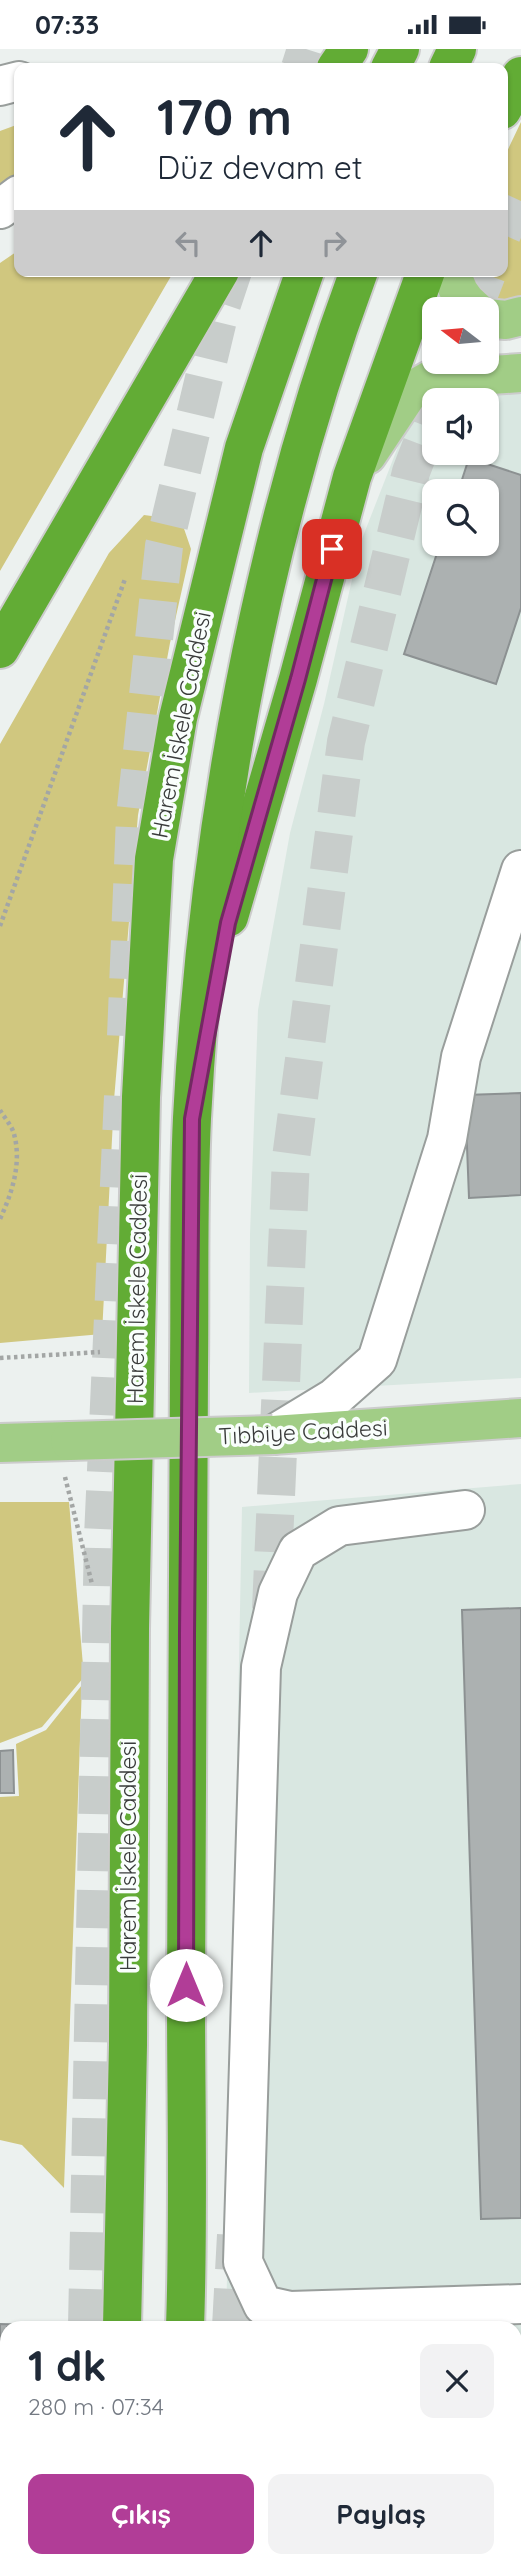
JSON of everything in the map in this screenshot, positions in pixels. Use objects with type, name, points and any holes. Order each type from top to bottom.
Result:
[{"type":"highway","points":[[508,99],[521,76]]},
{"type":"highway","points":[[0,649],[217,277]]},
{"type":"highway","name":"Harem İskele Caddesi","points":[[122,2321],[135,1350],[141,1097],[154,859],[178,718],[244,448],[302,277]]},
{"type":"highway","points":[[185,2321],[192,1119],[207,945],[228,779],[260,616],[292,483],[334,339],[357,277]]},
{"type":"highway","points":[[192,1119],[228,923],[352,477],[424,277]]},
{"type":"main road","points":[[454,277],[462,297]]},
{"type":"main road","points":[[499,319],[521,316]]},
{"type":"main road","points":[[352,477],[409,392],[432,379],[521,373]]},
{"type":"main road","name":"Tıbbiye Caddesi","points":[[0,1443],[273,1435],[521,1417]]},
{"type":"lane","points":[[273,1435],[334,1398],[377,1360],[447,1139],[461,1057],[521,870]]},
{"type":"lane","points":[[465,1510],[339,1526],[298,1551],[278,1593],[261,1667],[243,2262],[263,2305],[290,2311],[521,2304]]},
{"type":"path","points":[[0,926],[125,579]]},
{"type":"path","points":[[0,1110],[14,1132],[17,1164],[11,1196],[0,1219]]},
{"type":"path","points":[[0,1358],[135,1350]]},
{"type":"path","points":[[63,1441],[93,1589]]},
{"type":"shaded area","points":[[521,122],[521,300],[499,303],[499,297],[479,297],[464,277],[508,277],[508,149]]},
{"type":"shaded area","points":[[14,126],[14,177],[0,188],[0,131]]},
{"type":"shaded area","points":[[14,253],[14,277],[171,277],[0,571],[0,263]]},
{"type":"shaded area","points":[[521,392],[521,1378],[249,1393],[250,1234],[258,1010],[290,833],[324,704],[360,544],[401,439],[422,404],[422,465],[499,465],[499,394]]},
{"type":"shaded area","points":[[144,515],[181,520],[191,549],[170,643],[138,815],[114,1100],[102,1334],[0,1343],[0,744],[109,553]]},
{"type":"shaded area","points":[[521,1484],[521,2321],[226,2321],[242,1507]]},
{"type":"shaded area","points":[[0,1502],[69,1502],[84,1677],[42,1727],[0,1743]]},
{"type":"shaded area","points":[[82,1685],[64,2188],[22,2145],[0,2140],[0,1797],[19,1796],[16,1744],[46,1730]]},
{"type":"building","points":[[467,465],[490,465],[521,475],[521,608],[496,684],[404,654],[436,556],[499,556],[499,479],[462,479]]},
{"type":"building","points":[[521,1093],[521,1195],[469,1198],[465,1095]]},
{"type":"building","points":[[521,1608],[521,2218],[481,2219],[462,1610]]},
{"type":"building","points":[[13,1750],[14,1793],[0,1793],[0,1751]]},
{"type":"tunnel","points":[[302,63],[306,49]]},
{"type":"tunnel","points":[[508,221],[521,192]]},
{"type":"tunnel","points":[[126,1036],[135,817],[164,546],[221,307],[231,277]]},
{"type":"tunnel","points":[[478,297],[486,277]]},
{"type":"tunnel","points":[[271,1609],[291,1158],[346,742],[411,472],[422,443]]},
{"type":"tunnel","points":[[87,2321],[103,1537],[123,1096]]},
{"type":"tunnel","points":[[231,2321],[236,2235]]},
{"type":"route","points":[[186,1985],[192,1119],[228,923],[332,549]]}]
